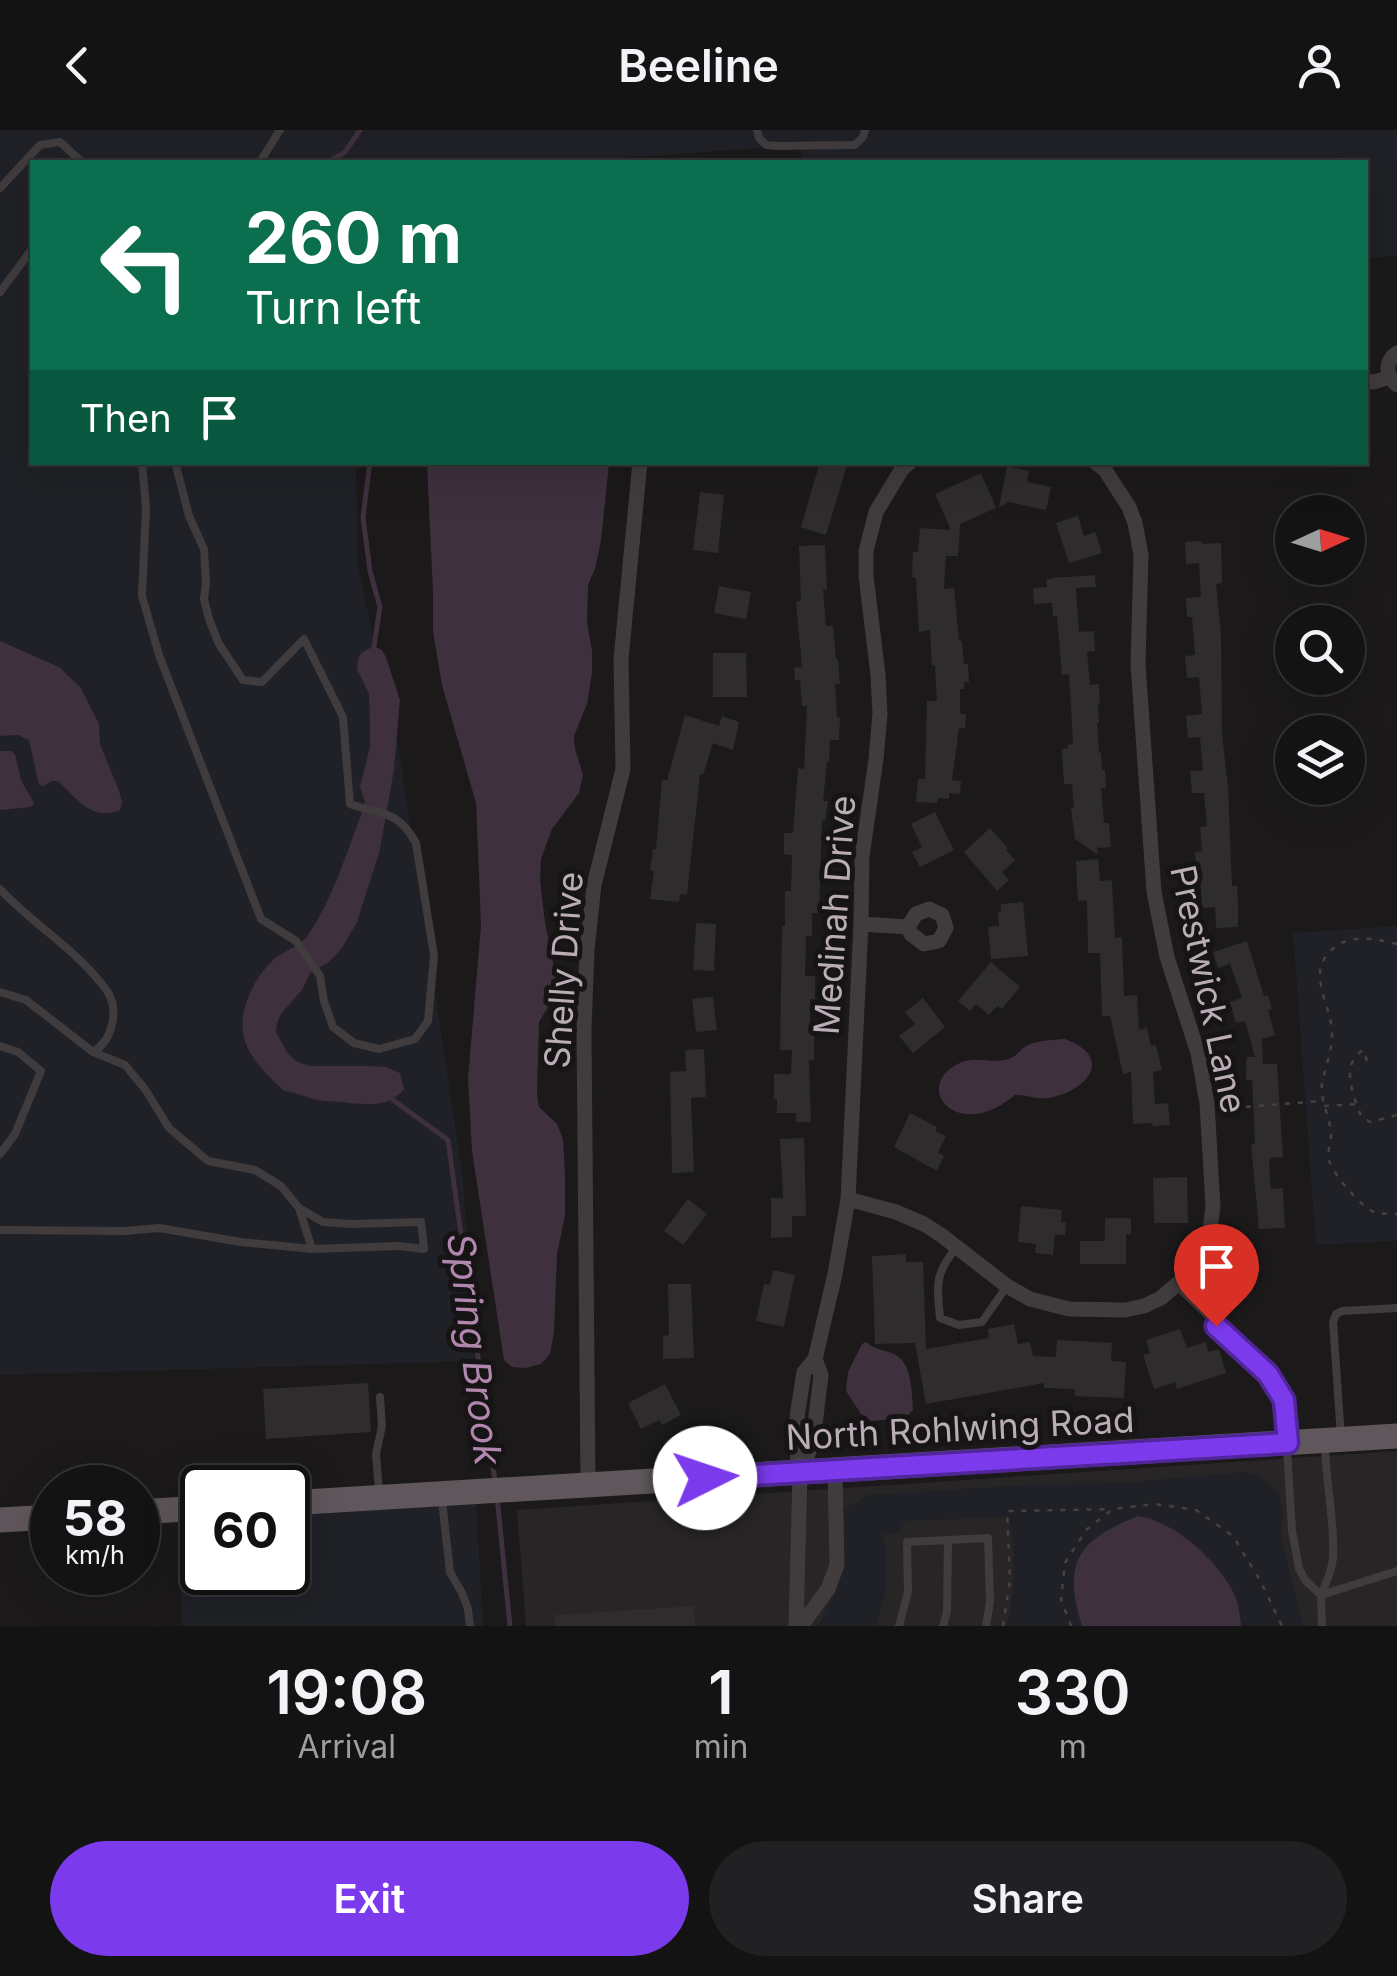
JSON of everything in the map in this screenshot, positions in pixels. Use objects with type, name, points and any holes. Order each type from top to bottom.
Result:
[{"type":"main road","name":"North Rohlwing Road","points":[[310,1502],[1397,1436]]},
{"type":"main road","points":[[0,1520],[30,1518]]},
{"type":"street","points":[[1368,381],[1393,381],[1388,367],[1397,353]]},
{"type":"street","name":"Shelly Drive","points":[[588,1485],[584,1029],[587,948],[594,885],[622,769],[621,660],[640,465]]},
{"type":"street","name":"Medinah Drive","points":[[799,1626],[800,1473],[812,1442],[821,1376],[815,1360],[836,1274],[848,1198],[862,857],[880,714],[866,551],[876,512],[907,465]]},
{"type":"street","name":"Prestwick Lane","points":[[848,1198],[924,1224],[1007,1286],[1056,1307],[1114,1310],[1144,1306],[1161,1298],[1198,1266],[1213,1219],[1207,1103],[1198,1053],[1167,956],[1154,892],[1138,664],[1141,555],[1129,508],[1104,465]]},
{"type":"street","points":[[860,924],[908,926]]},
{"type":"street","points":[[799,1626],[828,1589],[837,1565],[835,1471]]},
{"type":"lane","points":[[261,160],[280,130]]},
{"type":"lane","points":[[757,130],[766,145],[776,146],[855,145],[865,130]]},
{"type":"lane","points":[[0,188],[40,145],[60,142],[80,160]]},
{"type":"lane","points":[[0,292],[30,252]]},
{"type":"lane","points":[[142,465],[146,508],[142,596],[159,655],[262,918],[296,941],[320,976],[333,1026],[354,1042],[379,1049],[415,1039],[428,1021],[434,956],[416,843],[407,826],[391,815],[350,804],[343,717],[304,639],[262,682],[256,683],[243,680],[219,644],[204,599],[204,550],[189,516],[176,465]]},
{"type":"lane","points":[[0,888],[110,994],[114,1022],[102,1046],[92,1052]]},
{"type":"lane","points":[[0,992],[26,1000],[92,1052],[124,1066],[146,1089],[169,1128],[208,1161],[255,1170],[282,1186],[299,1208],[312,1249]]},
{"type":"lane","points":[[0,1046],[18,1052],[41,1071],[15,1134],[0,1154]]},
{"type":"lane","points":[[0,1230],[159,1228],[312,1249],[424,1249],[421,1222],[324,1222],[299,1208]]},
{"type":"lane","points":[[957,1248],[936,1284],[940,1318],[959,1325],[982,1322],[1007,1286]]},
{"type":"lane","points":[[1176,1286],[1268,1374],[1284,1400],[1292,1531],[1299,1568],[1321,1595]]},
{"type":"lane","points":[[1322,1626],[1321,1595],[1333,1557],[1326,1480],[1333,1440],[1333,1322],[1342,1311],[1397,1308]]},
{"type":"lane","points":[[379,1498],[376,1454],[382,1426],[380,1397]]},
{"type":"lane","points":[[441,1494],[450,1572],[468,1609],[470,1626]]},
{"type":"lane","points":[[898,1626],[908,1592],[907,1542],[988,1538],[990,1602],[986,1626]]},
{"type":"lane","points":[[943,1626],[947,1612],[948,1540]]},
{"type":"lane","points":[[1321,1595],[1397,1571]]},
{"type":"path","points":[[1397,944],[1369,937],[1353,938],[1324,959],[1320,971],[1332,1028],[1331,1053],[1322,1084],[1332,1136],[1329,1164],[1359,1201],[1374,1212],[1397,1214]]},
{"type":"path","points":[[1367,1061],[1364,1050],[1351,1065],[1351,1083],[1361,1116],[1370,1122],[1397,1115]]},
{"type":"path","points":[[1233,1108],[1357,1104]]},
{"type":"path","points":[[1003,1626],[1011,1556],[1007,1511],[1156,1504],[1196,1510],[1233,1536],[1282,1626]]},
{"type":"path","points":[[1071,1626],[1061,1599],[1065,1563],[1086,1530],[1114,1508]]},
{"type":"shaded area","points":[[0,130],[1397,130],[1397,256],[1368,258],[1368,160],[802,160],[800,145],[594,160],[30,160],[30,465],[356,465],[358,568],[391,697],[463,1179],[475,1361],[0,1375]]},
{"type":"shaded area","points":[[427,465],[609,465],[601,541],[588,585],[592,673],[587,704],[574,736],[583,775],[579,793],[552,829],[541,859],[545,922],[557,983],[554,997],[539,1022],[537,1094],[539,1107],[557,1124],[563,1139],[565,1216],[557,1254],[550,1354],[541,1364],[526,1368],[512,1367],[504,1360],[472,1151],[468,1079],[481,925],[476,803],[442,685],[433,632]]},
{"type":"shaded area","points":[[0,641],[59,667],[81,688],[99,724],[100,744],[120,793],[120,810],[93,811],[58,781],[39,785],[29,740],[18,735],[0,736]]},
{"type":"shaded area","points":[[374,646],[386,657],[400,700],[394,769],[380,850],[357,922],[342,948],[329,962],[311,972],[302,990],[281,1014],[276,1032],[296,1061],[310,1066],[386,1067],[400,1073],[404,1089],[398,1095],[380,1104],[366,1104],[317,1100],[284,1091],[254,1059],[242,1023],[250,993],[260,976],[276,957],[304,940],[317,921],[361,815],[365,802],[360,787],[370,747],[370,724],[369,694],[357,669],[361,653]]},
{"type":"shaded area","points":[[0,751],[15,754],[21,780],[34,803],[31,807],[0,810]]},
{"type":"shaded area","points":[[1397,926],[1397,1241],[1316,1245],[1293,933]]},
{"type":"shaded area","points":[[1065,1039],[1089,1055],[1092,1064],[1084,1082],[1062,1095],[1015,1095],[994,1109],[974,1114],[946,1106],[940,1095],[940,1083],[947,1072],[962,1062],[1002,1060],[1030,1044]]},
{"type":"shaded area","points":[[866,1342],[896,1355],[905,1365],[913,1410],[905,1418],[871,1421],[861,1414],[846,1391],[848,1372]]},
{"type":"shaded area","points":[[1397,1451],[1397,1626],[526,1626],[517,1510]]},
{"type":"shaded area","points":[[1247,1472],[1261,1477],[1279,1494],[1283,1513],[1281,1535],[1303,1626],[1007,1626],[1014,1572],[1009,1517],[902,1521],[898,1533],[883,1534],[886,1581],[875,1626],[818,1626],[837,1587],[840,1508],[855,1504],[866,1495],[1120,1483]]},
{"type":"shaded area","points":[[476,1497],[483,1626],[182,1626],[181,1595],[310,1595],[310,1506]]},
{"type":"shaded area","points":[[177,1512],[180,1512],[180,1580]]},
{"type":"shaded area","points":[[1138,1516],[1179,1533],[1214,1564],[1233,1592],[1241,1626],[1082,1626],[1074,1585],[1080,1556],[1101,1534]]},
{"type":"building","points":[[819,465],[847,465],[826,535],[801,527]]},
{"type":"building","points":[[1007,466],[1029,471],[1027,482],[1051,487],[1046,510],[1009,502],[999,507]]},
{"type":"building","points":[[981,473],[996,508],[960,524],[958,556],[946,556],[944,589],[954,588],[959,641],[964,664],[968,664],[969,682],[964,682],[964,689],[960,689],[960,714],[966,714],[965,728],[959,728],[952,780],[961,781],[960,794],[949,793],[949,799],[938,798],[937,803],[916,802],[918,779],[925,779],[927,701],[937,701],[930,630],[919,632],[913,552],[918,552],[920,528],[951,530],[935,494]]},
{"type":"building","points":[[700,492],[724,495],[718,553],[693,550]]},
{"type":"building","points":[[1078,516],[1084,536],[1095,532],[1102,553],[1069,563],[1056,523]]},
{"type":"building","points":[[1185,542],[1221,543],[1222,583],[1216,584],[1222,733],[1238,927],[1216,928],[1215,907],[1202,908],[1200,873],[1197,874],[1195,852],[1202,851],[1200,827],[1207,826],[1204,793],[1192,793],[1190,771],[1203,770],[1200,737],[1188,738],[1186,716],[1202,714],[1199,677],[1187,678],[1185,656],[1195,655],[1186,598],[1201,597],[1199,563],[1186,564]]},
{"type":"building","points":[[825,545],[827,590],[823,590],[826,626],[833,626],[838,659],[840,684],[835,684],[839,740],[830,740],[827,762],[823,801],[828,801],[825,821],[822,820],[819,913],[812,913],[812,936],[806,936],[805,976],[815,976],[815,999],[810,999],[810,1034],[814,1035],[814,1060],[809,1060],[811,1122],[796,1122],[796,1113],[777,1113],[774,1099],[774,1074],[791,1074],[792,1050],[780,1050],[782,926],[785,891],[791,891],[792,855],[784,854],[784,833],[793,833],[798,768],[804,769],[807,706],[802,706],[800,680],[795,680],[794,668],[802,667],[796,602],[801,601],[799,546]]},
{"type":"building","points":[[1095,575],[1096,587],[1076,588],[1079,632],[1094,631],[1095,651],[1087,652],[1090,685],[1099,684],[1099,753],[1106,788],[1101,788],[1111,847],[1097,848],[1098,855],[1075,839],[1072,784],[1064,784],[1062,749],[1073,744],[1069,674],[1062,675],[1057,616],[1053,616],[1052,603],[1034,604],[1033,588],[1047,587],[1046,580],[1053,578]]},
{"type":"building","points":[[719,586],[751,592],[746,619],[714,613]]},
{"type":"building","points":[[713,653],[746,653],[747,697],[713,697]]},
{"type":"building","points":[[685,715],[719,726],[722,716],[739,722],[733,750],[713,743],[703,775],[700,774],[687,895],[680,894],[679,902],[650,899],[662,780],[667,780]]},
{"type":"building","points":[[935,812],[954,850],[920,867],[912,852],[922,847],[911,824]]},
{"type":"building","points":[[990,828],[1015,860],[1002,872],[1009,880],[997,891],[964,852]]},
{"type":"building","points":[[1098,859],[1100,881],[1112,880],[1115,938],[1122,937],[1124,996],[1137,995],[1139,1030],[1147,1028],[1151,1046],[1156,1045],[1162,1070],[1153,1072],[1155,1104],[1168,1103],[1170,1125],[1133,1124],[1131,1072],[1123,1074],[1110,1016],[1102,1016],[1100,953],[1088,953],[1087,900],[1078,901],[1076,861]]},
{"type":"building","points":[[1023,902],[1028,956],[991,959],[988,927],[999,926],[1001,904]]},
{"type":"building","points":[[696,923],[716,924],[714,971],[693,970]]},
{"type":"building","points":[[1247,941],[1264,996],[1268,995],[1272,1009],[1268,1010],[1275,1035],[1262,1039],[1263,1064],[1277,1064],[1283,1157],[1270,1158],[1269,1166],[1271,1189],[1283,1188],[1285,1228],[1259,1229],[1251,1144],[1255,1144],[1252,1080],[1246,1080],[1247,1057],[1255,1057],[1245,1021],[1236,1023],[1230,1002],[1242,998],[1230,964],[1218,968],[1213,952]]},
{"type":"building","points":[[991,962],[1020,987],[1002,1009],[997,1006],[989,1015],[976,1004],[970,1011],[958,1001]]},
{"type":"building","points":[[713,997],[717,1030],[696,1032],[692,999]]},
{"type":"building","points":[[923,998],[945,1027],[913,1053],[899,1036],[915,1024],[905,1012]]},
{"type":"building","points":[[704,1049],[706,1097],[691,1098],[694,1172],[672,1173],[670,1072],[686,1071],[685,1050]]},
{"type":"building","points":[[910,1113],[946,1136],[938,1153],[944,1156],[937,1171],[894,1147]]},
{"type":"building","points":[[804,1138],[806,1216],[792,1216],[792,1237],[771,1238],[771,1198],[783,1198],[780,1139]]},
{"type":"building","points":[[1187,1177],[1188,1223],[1154,1223],[1153,1178]]},
{"type":"building","points":[[688,1199],[707,1214],[683,1245],[664,1231]]},
{"type":"building","points":[[1021,1206],[1062,1210],[1065,1235],[1055,1234],[1053,1255],[1035,1253],[1036,1244],[1018,1242]]},
{"type":"building","points":[[1105,1218],[1131,1218],[1131,1234],[1126,1234],[1126,1264],[1080,1264],[1080,1241],[1105,1241]]},
{"type":"building","points":[[906,1254],[906,1262],[923,1262],[926,1349],[989,1338],[988,1329],[1014,1324],[1018,1344],[1030,1342],[1033,1356],[1056,1357],[1057,1340],[1112,1343],[1111,1361],[1126,1362],[1124,1398],[1075,1396],[1075,1389],[1044,1388],[1044,1383],[926,1404],[915,1343],[875,1344],[872,1256]]},
{"type":"building","points":[[773,1270],[795,1275],[784,1327],[756,1321],[764,1284],[770,1285]]},
{"type":"building","points":[[668,1284],[691,1284],[694,1358],[663,1359],[663,1336],[669,1335]]},
{"type":"building","points":[[1180,1329],[1187,1348],[1205,1342],[1209,1352],[1219,1349],[1226,1373],[1177,1389],[1175,1382],[1154,1389],[1143,1355],[1150,1353],[1146,1340]]},
{"type":"building","points":[[368,1383],[371,1432],[266,1439],[263,1389]]},
{"type":"building","points":[[665,1384],[681,1415],[662,1425],[659,1420],[641,1429],[628,1403]]},
{"type":"building","points":[[694,1606],[695,1626],[555,1626],[555,1615]]},
{"type":"waterway","name":"Spring Brook","points":[[331,160],[345,152],[360,130]]},
{"type":"waterway","name":"Spring Brook","points":[[370,465],[363,517],[370,571],[380,607],[374,646]]},
{"type":"waterway","name":"Spring Brook","points":[[393,1100],[448,1140],[495,1481]]},
{"type":"waterway","name":"Spring Brook","points":[[497,1496],[510,1626]]},
{"type":"route","points":[[705,1478],[1288,1443],[1284,1400],[1268,1374],[1216,1326]]}]
